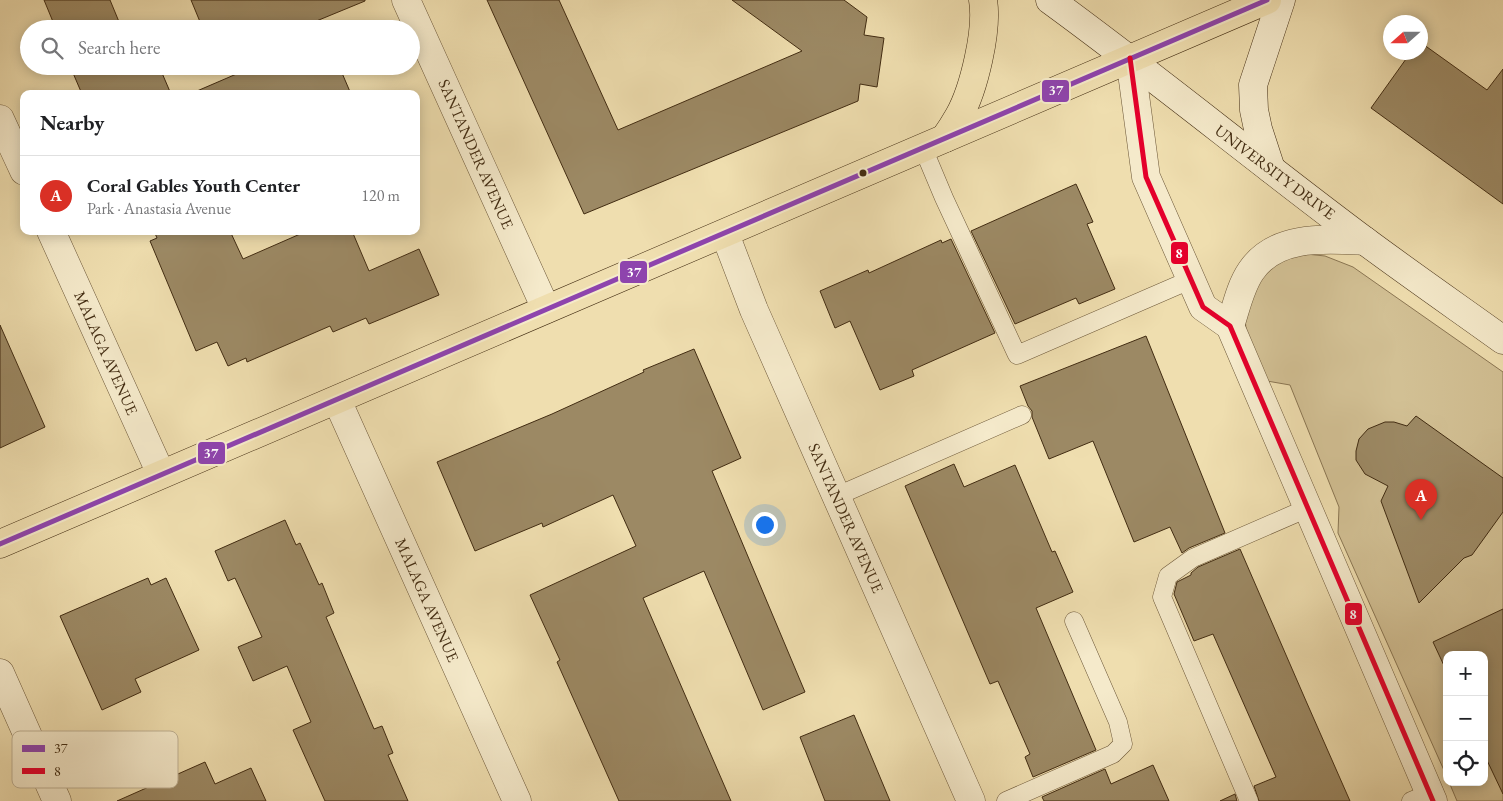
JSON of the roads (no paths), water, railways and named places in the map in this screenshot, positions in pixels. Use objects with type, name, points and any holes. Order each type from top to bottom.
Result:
[{"type":"main road","points":[[934,143],[960,115],[969,93],[983,36],[983,0]]},
{"type":"main road","points":[[0,544],[1267,0]]},
{"type":"street","name":"SANTANDER AVENUE","points":[[406,0],[415,20]]},
{"type":"street","name":"UNIVERSITY DRIVE","points":[[1050,0],[1130,58],[1365,241],[1503,340]]},
{"type":"street","points":[[1271,169],[1254,110],[1254,85],[1281,0]]},
{"type":"street","name":"SANTANDER AVENUE","points":[[420,31],[546,309]]},
{"type":"street","points":[[1130,58],[1146,177],[1203,307],[1230,326],[1308,508],[1425,798]]},
{"type":"street","points":[[0,119],[20,162]]},
{"type":"street","name":"SANTANDER AVENUE","points":[[725,234],[754,310],[971,801]]},
{"type":"street","name":"MALAGA AVENUE","points":[[53,235],[161,474]]},
{"type":"street","points":[[1230,326],[1250,272],[1261,259],[1289,245],[1316,238],[1365,241]]},
{"type":"street","name":"MALAGA AVENUE","points":[[337,400],[517,801]]},
{"type":"street","points":[[0,673],[26,731]]},
{"type":"street","points":[[51,788],[57,801]]},
{"type":"lane","points":[[934,143],[944,198],[1017,355],[1190,280]]},
{"type":"lane","points":[[837,496],[1022,415]]},
{"type":"lane","points":[[1249,801],[1162,597],[1168,576],[1193,558],[1308,508]]},
{"type":"lane","points":[[1006,801],[1113,754],[1123,744],[1118,722],[1074,621]]},
{"type":"place","name":"Coral Gables Youth Center","points":[[1421,520]]}]
